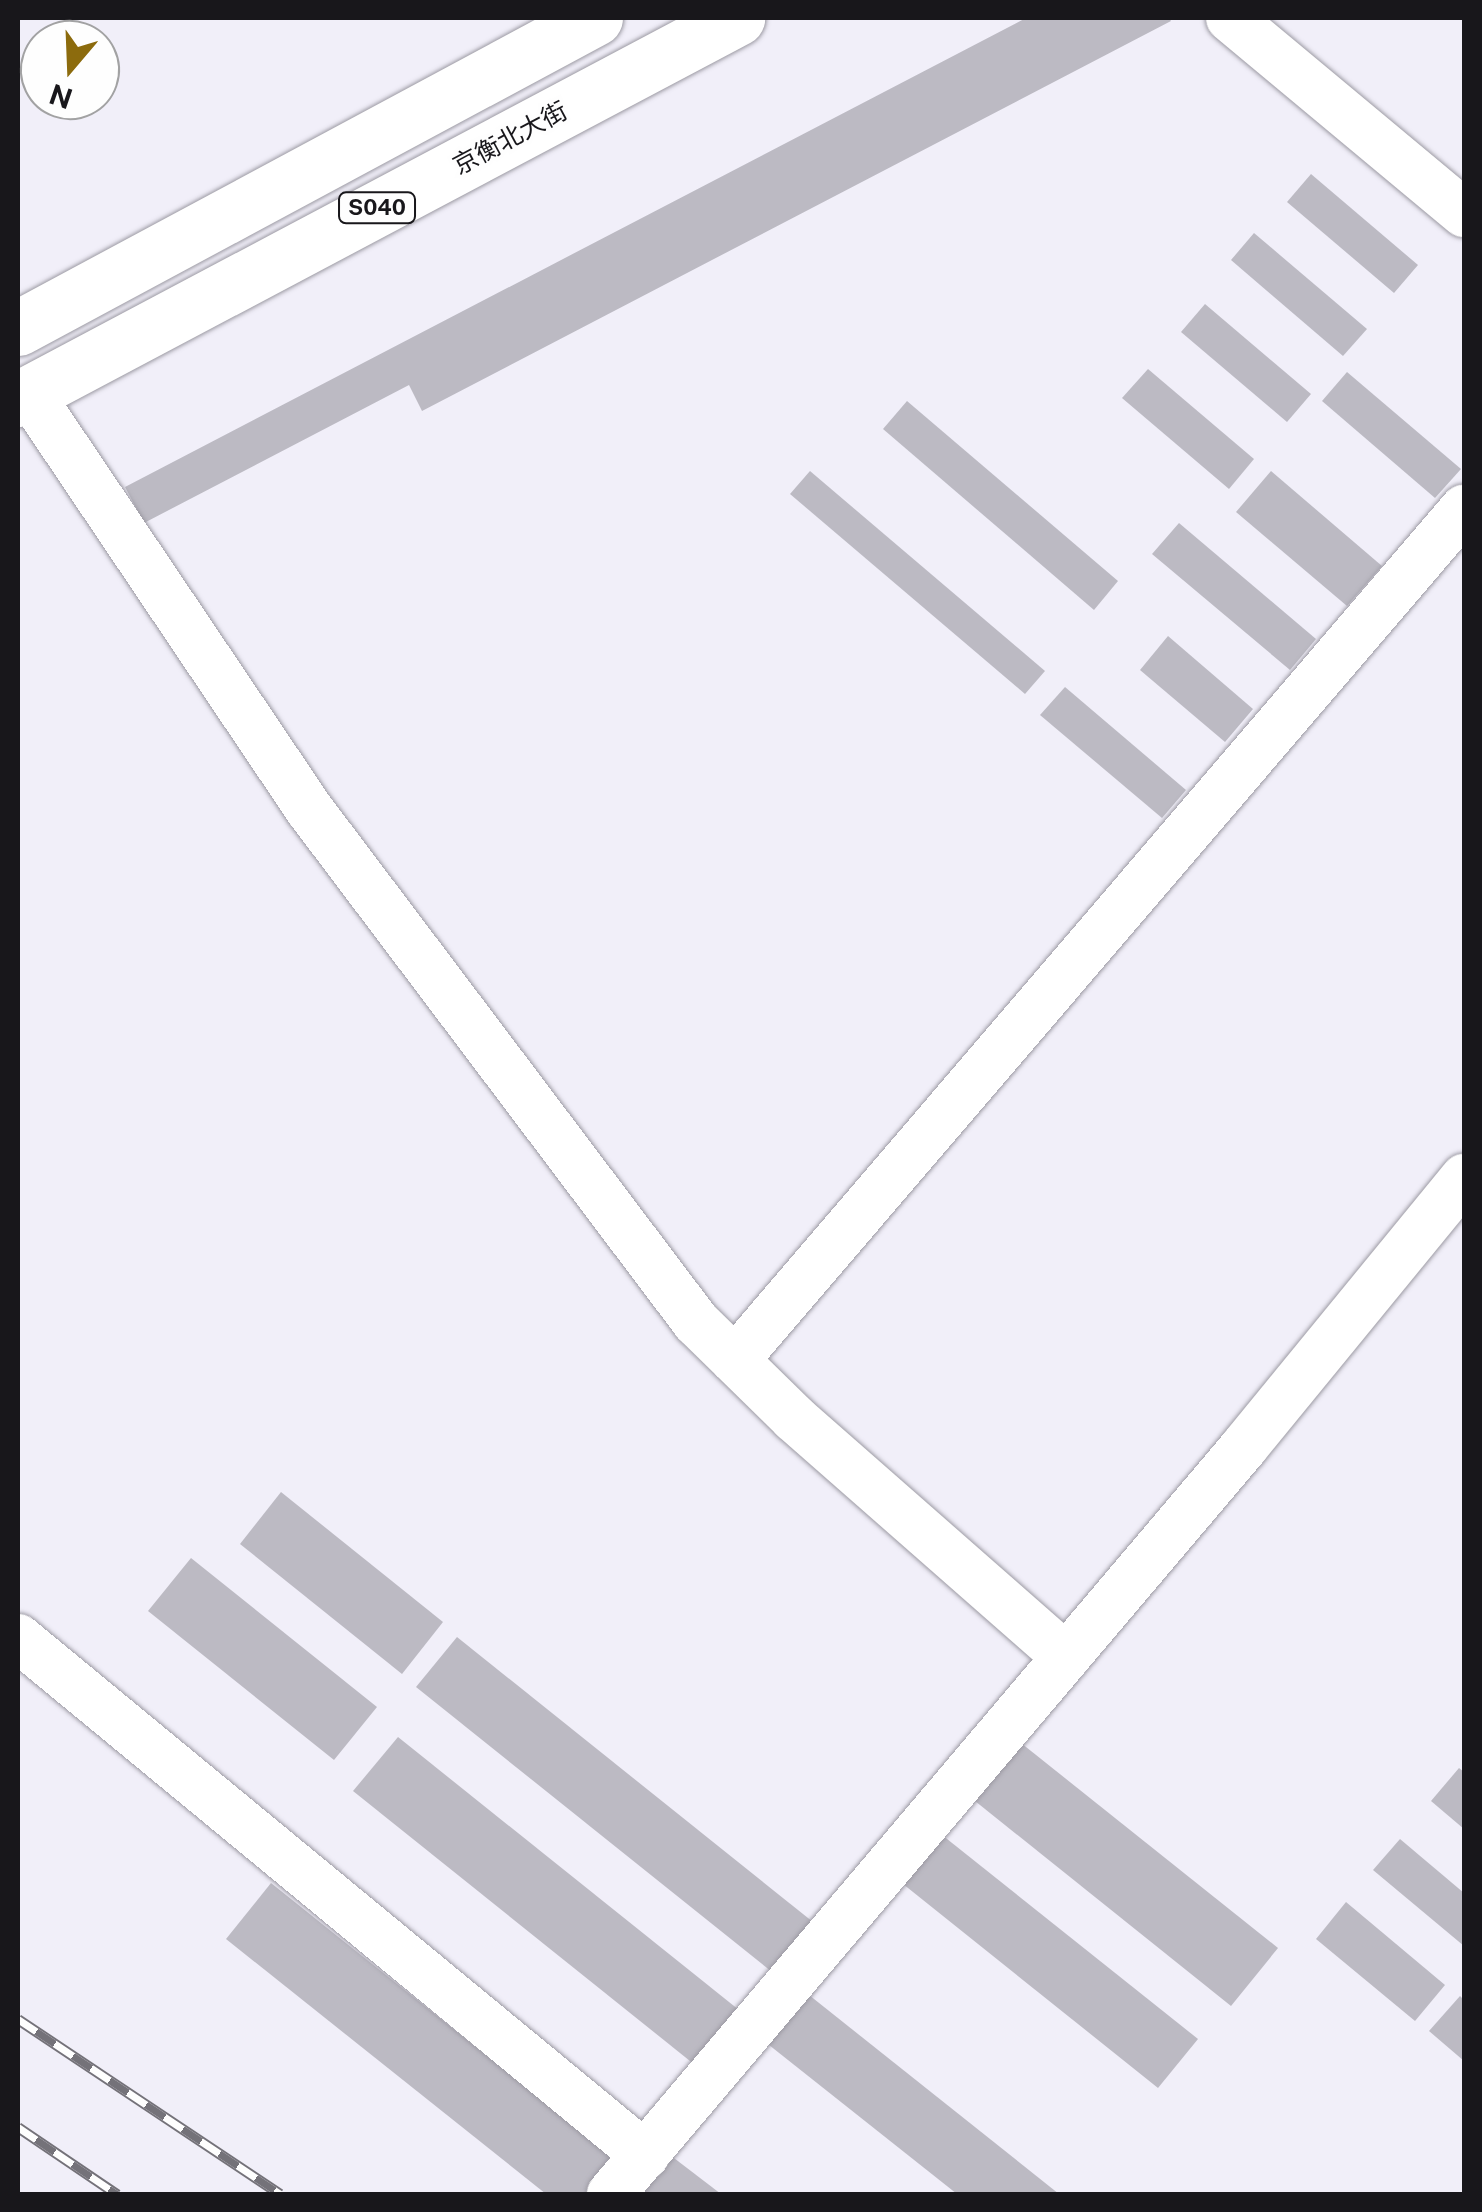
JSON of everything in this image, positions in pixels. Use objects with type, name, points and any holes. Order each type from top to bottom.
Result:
[{"type":"main road","name":"S040","points":[[18,328],[594,18]]},
{"type":"main road","name":"京衡北大街","points":[[23,396],[737,18]]},
{"type":"street","points":[[1230,18],[1464,213]]},
{"type":"street","points":[[23,396],[308,809],[696,1322],[1066,1658]]},
{"type":"street","points":[[735,1360],[1464,509]]},
{"type":"street","points":[[611,2194],[1066,1658],[1464,1178]]},
{"type":"street","points":[[18,1638],[645,2155]]},
{"type":"building","points":[[1026,18],[1171,21],[422,411],[409,385],[144,523],[125,487]]},
{"type":"building","points":[[1311,174],[1418,265],[1394,293],[1287,202]]},
{"type":"building","points":[[1254,233],[1367,329],[1343,356],[1231,260]]},
{"type":"building","points":[[1205,304],[1311,394],[1287,422],[1181,332]]},
{"type":"building","points":[[1148,369],[1254,459],[1229,489],[1122,398]]},
{"type":"building","points":[[1347,372],[1461,469],[1435,498],[1322,401]]},
{"type":"building","points":[[907,401],[1118,581],[1094,610],[883,429]]},
{"type":"building","points":[[810,471],[1045,671],[1025,694],[790,494]]},
{"type":"building","points":[[1271,471],[1382,566],[1347,606],[1236,512]]},
{"type":"building","points":[[1179,523],[1316,639],[1290,670],[1152,554]]},
{"type":"building","points":[[1168,636],[1253,709],[1225,742],[1140,670]]},
{"type":"building","points":[[1065,687],[1186,790],[1162,818],[1040,715]]},
{"type":"building","points":[[281,1492],[443,1622],[402,1674],[240,1544]]},
{"type":"building","points":[[191,1558],[377,1707],[334,1760],[148,1611]]},
{"type":"building","points":[[457,1637],[818,1926],[777,1976],[416,1687]]},
{"type":"building","points":[[398,1737],[739,2010],[695,2065],[353,1791]]},
{"type":"building","points":[[1021,1743],[1278,1948],[1231,2006],[975,1801]]},
{"type":"building","points":[[1459,1768],[1464,1772],[1464,1829],[1431,1801]]},
{"type":"building","points":[[932,1827],[1198,2039],[1158,2088],[893,1876]]},
{"type":"building","points":[[1400,1839],[1464,1893],[1464,1946],[1373,1870]]},
{"type":"building","points":[[271,1883],[617,2160],[589,2194],[546,2194],[226,1939]]},
{"type":"building","points":[[1346,1902],[1445,1985],[1415,2021],[1316,1939]]},
{"type":"building","points":[[804,1991],[1059,2194],[957,2194],[764,2041]]},
{"type":"building","points":[[1460,1996],[1464,2000],[1464,2061],[1429,2031]]},
{"type":"building","points":[[670,2155],[721,2194],[639,2194]]},
{"type":"railway","points":[[18,2019],[280,2194]]},
{"type":"railway","points":[[18,2127],[117,2194]]}]
